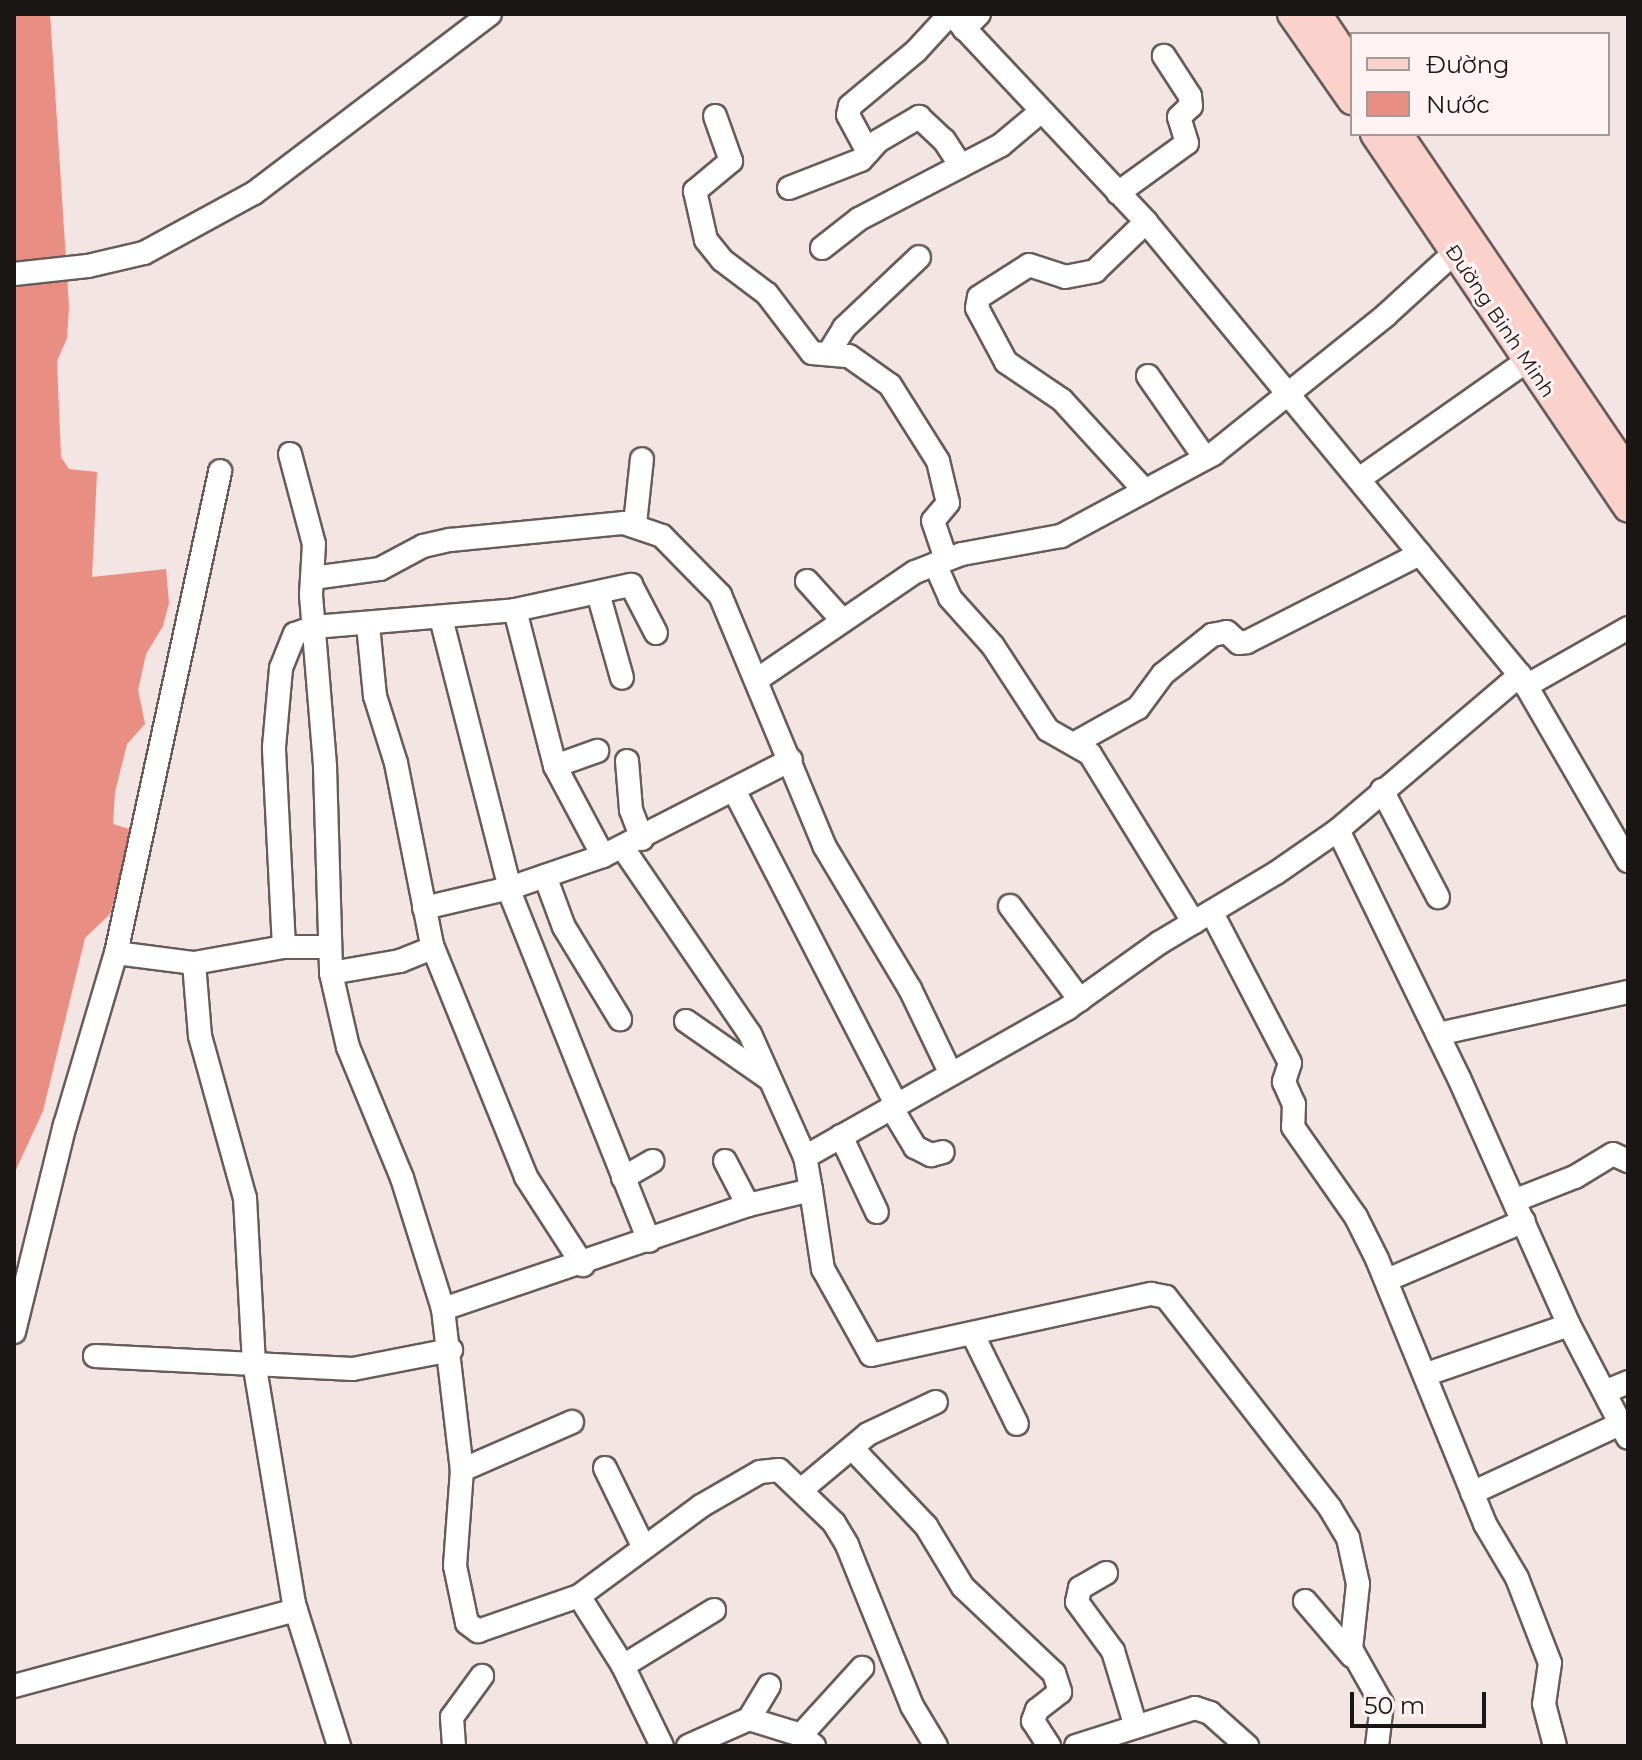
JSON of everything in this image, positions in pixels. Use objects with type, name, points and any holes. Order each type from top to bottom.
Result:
[{"type":"main road","points":[[1292,14],[1350,97]]},
{"type":"main road","points":[[1317,14],[1350,63]]},
{"type":"main road","name":"Đường Binh Minh","points":[[1376,136],[1454,253],[1483,278],[1628,472]]},
{"type":"main road","name":"Đường Binh Minh","points":[[1399,136],[1483,278],[1527,361],[1628,507]]},
{"type":"street","points":[[14,274],[88,266],[144,253],[254,193],[490,14]]},
{"type":"street","points":[[868,152],[848,115],[850,106],[961,18],[1039,113],[1146,222],[1523,681],[1628,861]]},
{"type":"street","points":[[1118,193],[1187,143],[1179,117],[1191,106],[1190,96],[1164,56]]},
{"type":"street","points":[[822,248],[859,219],[1001,145],[1039,113]]},
{"type":"street","points":[[715,116],[731,161],[695,191],[706,240],[722,260],[767,294],[808,348],[849,356],[880,377],[921,429],[948,497],[947,508],[933,521],[950,598],[993,646],[1048,730],[1056,739],[1075,743],[1105,775],[1203,918],[1290,1063],[1284,1082],[1294,1104],[1293,1127],[1356,1217],[1387,1280],[1472,1493],[1511,1565],[1550,1663],[1544,1704],[1555,1746]]},
{"type":"street","points":[[789,188],[861,160],[919,117],[944,140],[961,166]]},
{"type":"street","points":[[1145,491],[1062,400],[1006,362],[977,308],[979,297],[1029,265],[1065,277],[1095,271],[1146,222]]},
{"type":"street","points":[[758,679],[842,620],[940,561],[1061,536],[1205,458],[1290,396],[1454,253]]},
{"type":"street","points":[[828,354],[844,328],[919,257]]},
{"type":"street","points":[[1359,479],[1527,361]]},
{"type":"street","points":[[1148,376],[1205,458]]},
{"type":"street","points":[[290,454],[312,525],[314,627],[325,767],[331,973],[348,1047],[402,1178],[443,1309],[451,1350],[462,1470],[455,1566],[467,1623],[486,1629],[579,1596],[643,1546],[760,1472],[779,1470],[801,1490],[847,1545],[912,1706],[936,1746]]},
{"type":"street","points":[[635,524],[642,459]]},
{"type":"street","points":[[14,1332],[65,1125],[116,953],[220,471]]},
{"type":"street","points":[[313,578],[380,569],[423,546],[450,540],[635,524],[662,536],[715,588],[758,679],[825,847],[910,989],[950,1072]]},
{"type":"street","points":[[1075,743],[1138,708],[1163,674],[1212,635],[1227,632],[1239,643],[1247,642],[1420,554]]},
{"type":"street","points":[[807,581],[842,620]]},
{"type":"street","points":[[284,947],[274,747],[287,643],[295,634],[314,627],[368,625],[515,610],[635,587],[656,633]]},
{"type":"street","points":[[598,593],[622,678]]},
{"type":"street","points":[[515,610],[555,766],[622,848],[750,1034],[805,1157],[823,1269],[868,1353],[883,1355],[1151,1294],[1166,1297],[1330,1508],[1348,1538],[1358,1584],[1352,1656]]},
{"type":"street","points":[[441,618],[509,888],[649,1241]]},
{"type":"street","points":[[368,625],[375,696],[396,763],[433,948],[526,1177],[583,1265]]},
{"type":"street","points":[[805,1157],[1080,1000],[1338,830],[1382,790],[1523,681],[1628,628]]},
{"type":"street","points":[[555,766],[597,751]]},
{"type":"street","points":[[424,908],[509,888],[622,848],[735,792],[791,760]]},
{"type":"street","points":[[622,848],[631,810],[627,761]]},
{"type":"street","points":[[1382,790],[1438,897]]},
{"type":"street","points":[[735,792],[915,1147],[931,1155],[943,1152]]},
{"type":"street","points":[[1338,830],[1438,1034],[1520,1210],[1569,1325],[1607,1391],[1624,1431],[1472,1493]]},
{"type":"street","points":[[545,876],[564,927],[620,1019]]},
{"type":"street","points":[[1010,906],[1080,1000]]},
{"type":"street","points":[[116,953],[194,963],[284,947],[328,947]]},
{"type":"street","points":[[331,973],[400,961],[433,948]]},
{"type":"street","points":[[194,963],[200,1036],[245,1198],[254,1362],[296,1610],[339,1746]]},
{"type":"street","points":[[1438,1034],[1628,992]]},
{"type":"street","points":[[686,1021],[769,1079]]},
{"type":"street","points":[[841,1136],[877,1212]]},
{"type":"street","points":[[1387,1280],[1520,1210],[1613,1154],[1628,1161]]},
{"type":"street","points":[[623,1178],[652,1161]]},
{"type":"street","points":[[725,1161],[748,1205]]},
{"type":"street","points":[[443,1309],[583,1265],[748,1205],[811,1190]]},
{"type":"street","points":[[1427,1374],[1569,1325]]},
{"type":"street","points":[[973,1335],[1017,1424]]},
{"type":"street","points":[[95,1356],[353,1369],[451,1350]]},
{"type":"street","points":[[1607,1391],[1628,1382]]},
{"type":"street","points":[[801,1490],[852,1448],[936,1402]]},
{"type":"street","points":[[462,1470],[572,1422]]},
{"type":"street","points":[[852,1448],[926,1526],[963,1587],[1054,1673],[1060,1692],[1037,1710],[1033,1721],[1049,1746]]},
{"type":"street","points":[[605,1468],[643,1546]]},
{"type":"street","points":[[1106,1573],[1080,1588],[1076,1597],[1113,1651],[1126,1736]]},
{"type":"street","points":[[579,1596],[623,1666],[662,1746]]},
{"type":"street","points":[[1305,1601],[1352,1656],[1382,1704],[1377,1746]]},
{"type":"street","points":[[14,1686],[296,1610]]},
{"type":"street","points":[[623,1666],[714,1610]]},
{"type":"street","points":[[804,1738],[862,1668]]},
{"type":"street","points":[[454,1746],[452,1717],[482,1676]]},
{"type":"street","points":[[704,1742],[749,1719],[769,1686]]},
{"type":"street","points":[[804,1738],[820,1705]]},
{"type":"street","points":[[1076,1746],[1126,1736],[1195,1708],[1210,1713],[1247,1746]]},
{"type":"street","points":[[749,1719],[804,1738]]},
{"type":"water","points":[[14,14],[50,14],[69,306],[67,338],[57,361],[61,457],[69,469],[97,472],[92,577],[166,569],[169,603],[163,626],[146,654],[138,690],[145,724],[127,744],[115,792],[113,824],[132,830],[110,914],[85,938],[43,1111],[14,1174]]}]
